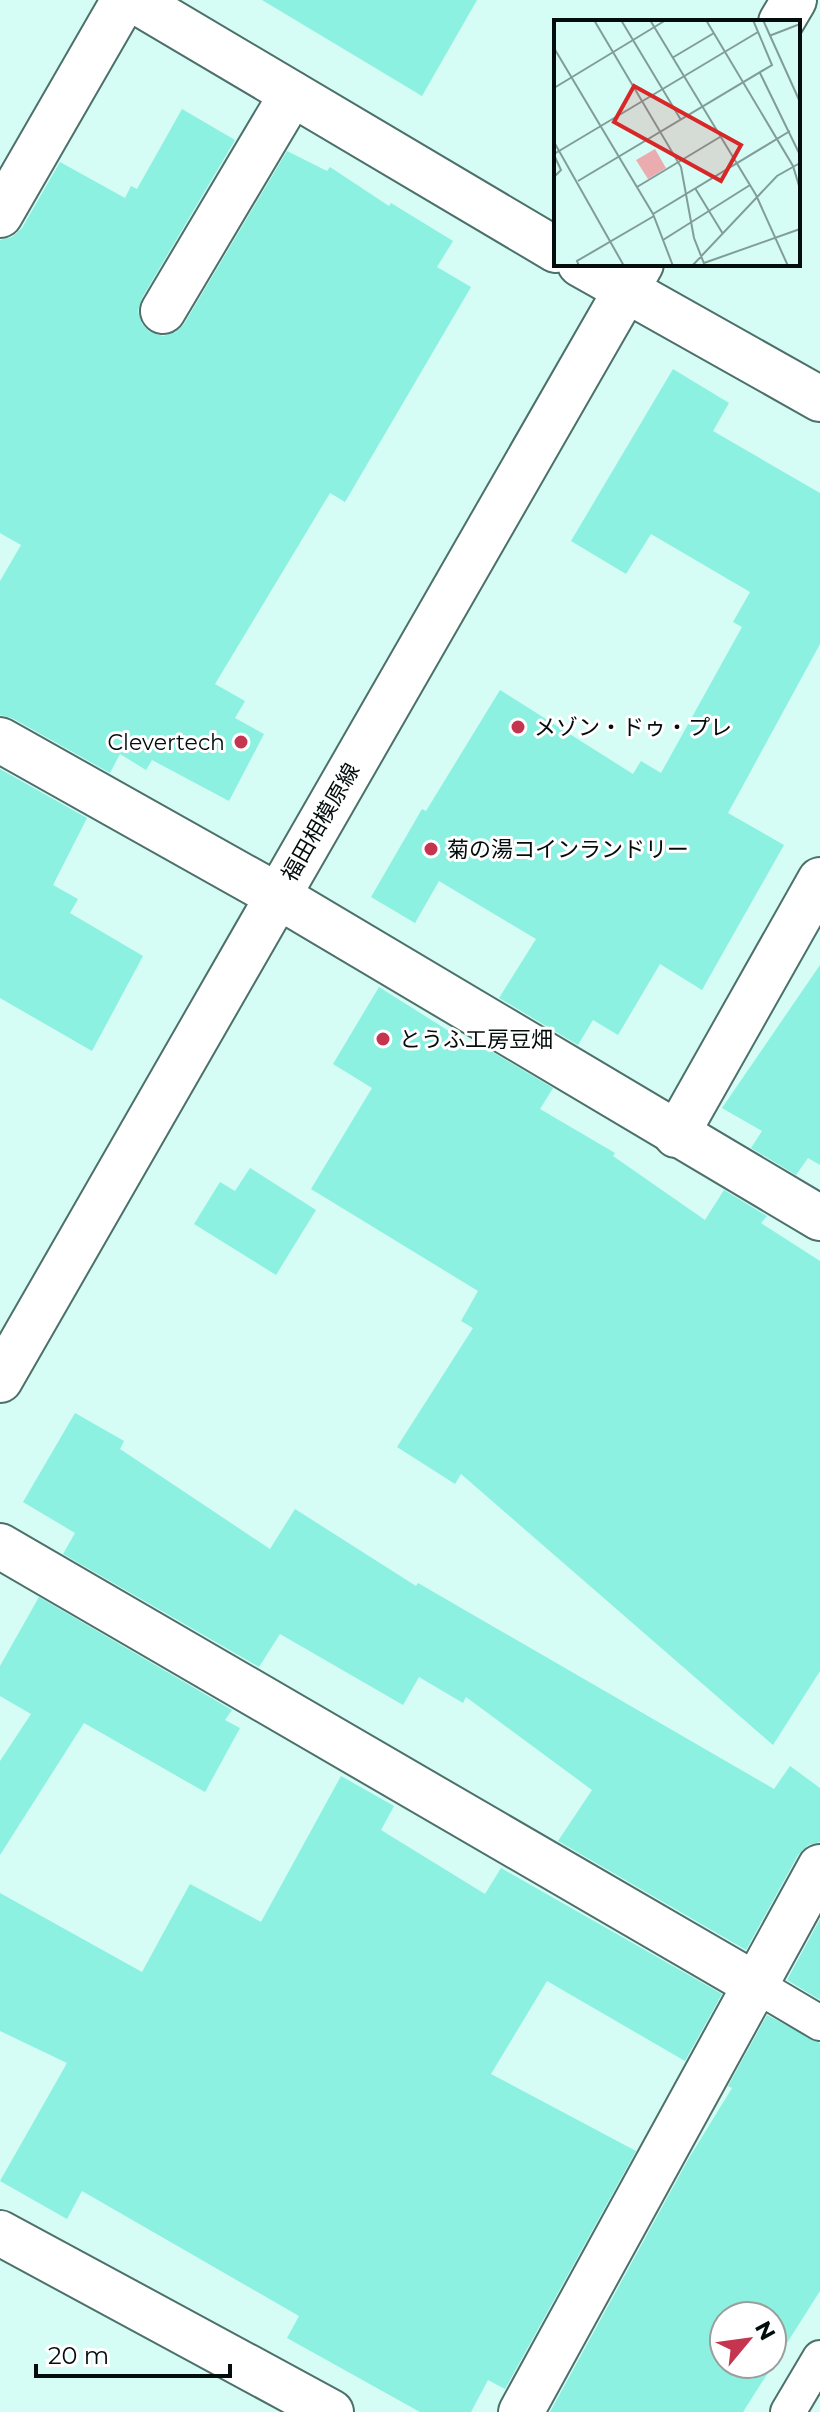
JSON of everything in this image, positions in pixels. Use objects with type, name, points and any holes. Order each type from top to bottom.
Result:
[{"type":"street","points":[[0,215],[124,0]]},
{"type":"street","points":[[134,0],[554,249]]},
{"type":"street","points":[[782,20],[794,0]]},
{"type":"street","points":[[163,311],[292,94]]},
{"type":"street","points":[[588,266],[634,277],[820,399]]},
{"type":"street","name":"福田相模原線","points":[[0,1380],[634,277]]},
{"type":"street","points":[[0,740],[278,896],[820,1218]]},
{"type":"street","points":[[676,1135],[820,880]]},
{"type":"street","points":[[0,1546],[754,1984]]},
{"type":"street","points":[[521,2412],[820,1867]]},
{"type":"street","points":[[0,2233],[331,2412]]},
{"type":"lane","points":[[754,1984],[820,2023]]},
{"type":"lane","points":[[788,2412],[820,2358]]},
{"type":"building","points":[[262,0],[477,0],[422,96]]},
{"type":"building","points":[[182,109],[235,140],[142,298],[138,311],[142,324],[150,332],[163,336],[176,332],[184,324],[287,151],[327,171],[330,167],[389,206],[391,203],[453,241],[437,267],[471,287],[345,502],[330,493],[215,684],[245,701],[235,718],[264,734],[229,801],[152,760],[146,770],[120,754],[110,773],[12,718],[0,715],[0,581],[21,545],[0,533],[0,240],[12,237],[22,228],[60,162],[125,198],[131,186],[137,189]]},
{"type":"building","points":[[673,369],[729,403],[713,431],[820,493],[820,644],[728,813],[784,845],[702,990],[660,964],[618,1035],[593,1020],[578,1045],[499,998],[536,939],[439,881],[415,923],[371,897],[422,809],[426,811],[500,690],[633,774],[641,761],[661,773],[742,627],[733,622],[750,592],[651,534],[626,574],[571,541]]},
{"type":"building","points":[[0,769],[87,818],[53,885],[78,899],[70,913],[143,956],[92,1051],[0,998]]},
{"type":"building","points":[[820,965],[820,1165],[808,1158],[796,1175],[751,1148],[762,1131],[722,1108]]},
{"type":"building","points":[[379,987],[471,1045],[474,1041],[553,1088],[540,1109],[615,1153],[613,1156],[705,1220],[724,1190],[767,1216],[761,1223],[820,1261],[820,1671],[773,1745],[461,1474],[455,1484],[397,1447],[473,1328],[461,1321],[478,1291],[311,1189],[372,1088],[333,1064]]},
{"type":"building","points":[[250,1168],[316,1210],[276,1275],[194,1224],[220,1182],[235,1191]]},
{"type":"building","points":[[75,1413],[124,1441],[120,1449],[270,1549],[295,1509],[416,1586],[418,1583],[774,1789],[790,1766],[820,1788],[820,1842],[808,1845],[798,1855],[746,1950],[558,1841],[592,1790],[466,1697],[463,1703],[419,1677],[403,1705],[280,1634],[259,1667],[63,1554],[75,1533],[23,1502]]},
{"type":"building","points":[[39,1597],[232,1710],[225,1720],[240,1728],[205,1792],[84,1723],[0,1855],[0,1761],[31,1714],[0,1696],[0,1666]]},
{"type":"building","points":[[341,1776],[394,1806],[381,1830],[485,1894],[501,1868],[722,1994],[685,2061],[547,1981],[491,2074],[636,2151],[505,2389],[488,2380],[471,2412],[420,2412],[287,2338],[299,2316],[82,2191],[67,2219],[0,2181],[67,2063],[0,2031],[0,1893],[142,1972],[190,1884],[261,1922]]},
{"type":"building","points":[[820,1919],[820,2000],[787,1980]]},
{"type":"building","points":[[767,2015],[820,2043],[820,2291],[788,2341],[788,2300],[708,2300],[708,2380],[763,2380],[743,2412],[550,2412],[689,2158],[732,2088],[728,2086]]},
{"type":"place","name":"メゾン・ドゥ・プレ","points":[[518,727]]},
{"type":"place","name":"Clevertech","points":[[241,742]]},
{"type":"place","name":"菊の湯コインランドリー","points":[[431,849]]},
{"type":"place","name":"とうふ工房豆畑","points":[[383,1039]]}]
